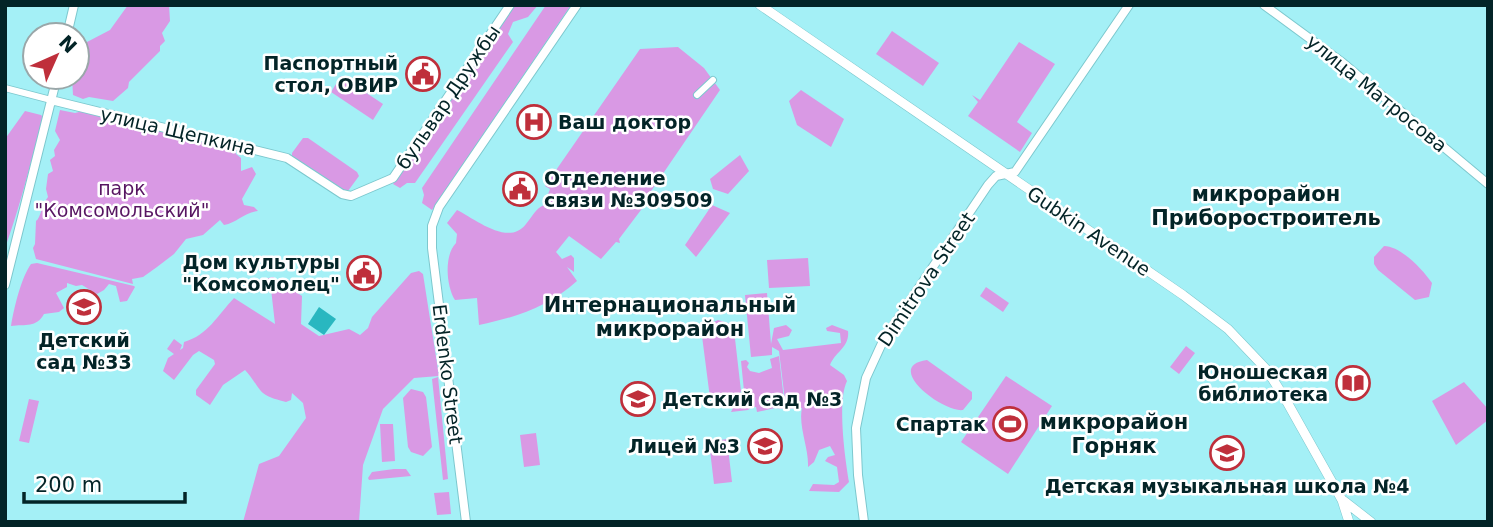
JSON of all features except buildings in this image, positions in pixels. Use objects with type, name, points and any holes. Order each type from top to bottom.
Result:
[{"type":"main road","name":"бульвар Дружбы","points":[[342,194],[351,196],[393,178],[510,5]]},
{"type":"main road","name":"Erdenko Street","points":[[466,522],[433,255],[432,226],[439,207],[577,5]]},
{"type":"main road","name":"Gubkin Avenue","points":[[760,5],[1200,308],[1252,352],[1282,392],[1342,500],[1349,522]]},
{"type":"main road","name":"Dimitrova Street","points":[[864,522],[856,428],[860,399],[873,360],[894,324],[988,185],[996,176],[1015,172],[1129,5]]},
{"type":"main road","name":"улица Матросова","points":[[1264,5],[1343,63],[1488,184]]},
{"type":"main road","points":[[5,285],[53,91]]},
{"type":"main road","name":"улица Щепкина","points":[[51,100],[287,158],[342,194]]},
{"type":"main road","points":[[1342,500],[1370,522]]},
{"type":"street","points":[[697,95],[713,80]]},
{"type":"street","name":"улица Щепкина","points":[[5,88],[51,100]]},
{"type":"green space","points":[[128,5],[169,5],[170,21],[162,33],[165,41],[160,46],[160,51],[129,82],[128,88],[113,101],[89,97],[83,99],[73,95],[73,91],[91,91],[91,40],[110,30]]},
{"type":"green space","points":[[514,5],[538,5],[528,17],[513,22],[508,34],[513,42],[415,183],[407,183],[400,188],[393,184]]},
{"type":"green space","points":[[546,5],[571,5],[432,210],[422,203],[422,188]]},
{"type":"green space","points":[[892,31],[939,63],[923,86],[876,54]]},
{"type":"green space","points":[[1019,42],[1055,64],[1017,122],[1032,133],[1020,152],[968,116],[978,102],[972,95],[980,100]]},
{"type":"green space","points":[[678,47],[704,68],[720,90],[645,200],[647,202],[619,239],[620,243],[616,242],[601,259],[569,236],[556,252],[562,259],[571,255],[574,258],[574,272],[567,267],[577,281],[555,298],[531,310],[479,325],[477,298],[455,300],[452,294],[448,263],[457,234],[447,223],[457,210],[501,232],[519,230],[536,210],[544,205],[550,189],[545,186],[640,49]]},
{"type":"green space","points":[[341,76],[383,104],[373,120],[331,92]]},
{"type":"green space","points":[[801,90],[844,119],[831,147],[797,125],[789,101]]},
{"type":"green space","name":"парк \"Комсомольский\"","points":[[60,110],[75,113],[87,110],[90,114],[118,119],[132,125],[155,125],[160,131],[195,137],[199,141],[209,141],[221,148],[223,145],[233,145],[236,154],[241,158],[241,171],[252,167],[256,174],[242,199],[244,205],[254,207],[258,211],[224,225],[220,220],[203,235],[186,239],[174,254],[157,267],[143,277],[132,279],[133,284],[36,259],[33,248],[36,221],[48,197],[48,174],[53,171],[50,160],[55,156],[54,150],[60,140],[55,131]]},
{"type":"green space","points":[[25,111],[41,115],[45,119],[40,126],[5,248],[5,139]]},
{"type":"green space","points":[[303,138],[308,138],[357,172],[359,176],[348,191],[292,156]]},
{"type":"green space","points":[[740,155],[749,171],[728,194],[713,189],[710,179]]},
{"type":"green space","points":[[712,205],[730,213],[696,257],[685,245]]},
{"type":"green space","points":[[1384,246],[1404,254],[1423,272],[1432,283],[1429,297],[1415,300],[1378,270],[1374,257]]},
{"type":"green space","points":[[808,258],[810,286],[769,288],[767,260]]},
{"type":"green space","points":[[37,263],[135,287],[127,301],[120,302],[116,286],[109,284],[97,294],[82,285],[67,283],[67,287],[56,293],[64,308],[59,312],[44,314],[34,323],[11,326],[24,277],[31,264]]},
{"type":"green space","points":[[419,271],[423,274],[439,376],[414,378],[383,409],[363,465],[359,522],[243,522],[259,464],[279,456],[306,418],[303,403],[292,393],[291,400],[286,402],[265,395],[245,370],[223,385],[210,405],[196,395],[196,390],[215,364],[214,360],[199,351],[174,380],[163,371],[168,358],[174,354],[167,349],[174,339],[182,345],[180,350],[184,342],[206,330],[234,298],[275,324],[271,289],[262,288],[260,280],[273,277],[302,296],[301,324],[319,336],[349,329],[360,335],[368,328],[372,317],[411,273]]},
{"type":"green space","points":[[986,287],[1009,303],[1003,312],[980,296]]},
{"type":"green space","points":[[767,293],[771,344],[774,328],[786,325],[792,330],[789,336],[777,339],[783,350],[841,343],[840,333],[827,331],[826,328],[832,325],[848,331],[845,345],[830,365],[844,375],[847,381],[842,416],[849,482],[839,492],[809,491],[813,484],[834,485],[839,482],[837,467],[825,461],[835,455],[830,446],[819,450],[814,462],[808,467],[801,422],[802,408],[786,409],[779,351],[772,347],[772,355],[751,357],[745,295]]},
{"type":"green space","points":[[718,320],[731,324],[734,330],[741,391],[736,403],[731,406],[718,406],[710,398],[702,336],[707,325]]},
{"type":"green space","points":[[1186,346],[1195,353],[1179,374],[1170,367]]},
{"type":"green space","points":[[779,356],[785,409],[757,412],[756,407],[752,407],[731,412],[733,408],[741,407],[745,401],[741,361],[746,360],[750,371],[759,373],[772,368],[770,359]]},
{"type":"green space","points":[[927,360],[972,392],[972,399],[963,410],[954,409],[931,397],[913,379],[911,371],[915,364]]},
{"type":"green space","points":[[1006,376],[1052,406],[1008,474],[961,442]]},
{"type":"green space","points":[[438,377],[448,479],[443,480],[432,379]]},
{"type":"green space","points":[[1464,382],[1488,409],[1488,420],[1456,445],[1432,401]]},
{"type":"green space","points":[[411,389],[423,392],[426,397],[432,447],[423,456],[411,452],[408,447],[403,398]]},
{"type":"green space","points":[[29,399],[39,401],[29,443],[19,441]]},
{"type":"green space","points":[[380,424],[393,424],[395,461],[382,462]]},
{"type":"green space","points":[[536,433],[540,465],[524,467],[520,435]]},
{"type":"green space","points":[[727,439],[732,482],[714,484],[709,442]]},
{"type":"green space","points":[[406,469],[411,476],[368,478],[372,472]]},
{"type":"green space","points":[[449,492],[451,514],[437,515],[434,493]]},
{"type":"water","points":[[319,307],[336,319],[324,335],[308,324]]},
{"type":"place","name":"Паспортный стол, ОВИР","points":[[423,74]]},
{"type":"place","name":"Ваш доктор","points":[[534,122]]},
{"type":"place","name":"Отделение связи №309509","points":[[520,189]]},
{"type":"place","name":"Дом культуры \"Комсомолец\"","points":[[364,273]]},
{"type":"place","name":"Детский сад №33","points":[[84,307]]},
{"type":"place","name":"Юношеская библиотека","points":[[1353,383]]},
{"type":"place","name":"Детский сад №3","points":[[638,399]]},
{"type":"place","name":"Спартак","points":[[1010,424]]},
{"type":"place","name":"Лицей №3","points":[[765,446]]},
{"type":"place","name":"Детская музыкальная школа №4","points":[[1227,453]]},
{"type":"district","name":"микрорайон Приборостроитель","points":[[1266,206]]},
{"type":"district","name":"Интернациональный микрорайон","points":[[670,317]]},
{"type":"district","name":"микрорайон Горняк","points":[[1114,434]]}]
